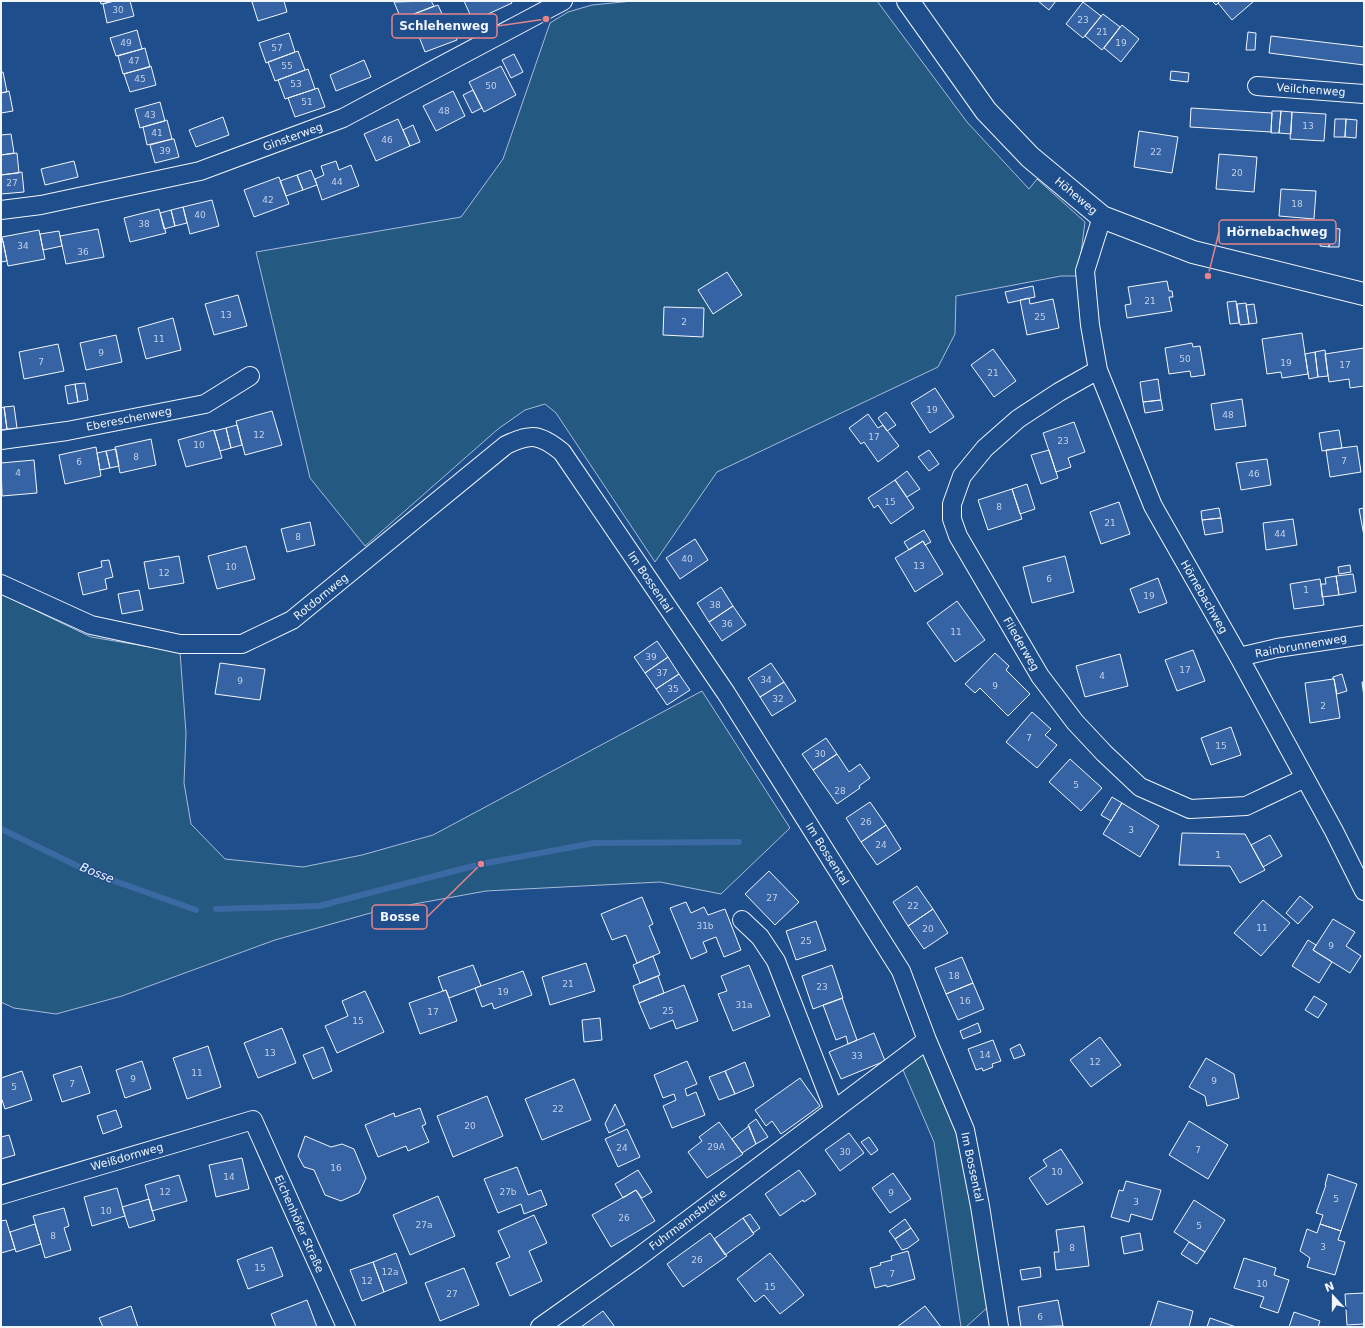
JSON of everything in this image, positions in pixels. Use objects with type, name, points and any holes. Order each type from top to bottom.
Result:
[{"type":"street","name":"Ginsterweg","points":[[1,210],[41,205],[200,171],[336,121],[451,62],[563,1]]},
{"type":"street","name":"Höheweg","points":[[908,1],[986,110],[1030,157],[1102,217],[1193,252],[1364,294]]},
{"type":"street","name":"Veilchenweg","points":[[1257,86],[1364,94]]},
{"type":"street","name":"Hörnebachweg","points":[[1102,217],[1086,271],[1090,325],[1098,370],[1153,506],[1239,657],[1305,778],[1364,891]]},
{"type":"street","name":"Fliederweg","points":[[1098,370],[1059,392],[1024,415],[985,448],[962,476],[952,504],[952,519],[958,536],[1040,676],[1075,722],[1104,753],[1140,787],[1190,809],[1246,806],[1305,778]]},
{"type":"street","name":"Ebereschenweg","points":[[1,440],[67,431],[205,404],[250,376]]},
{"type":"street","name":"Rotdornweg","points":[[1,584],[91,625],[180,644],[242,644],[292,620],[506,445],[520,438],[538,437]]},
{"type":"street","name":"Im Bossental","points":[[538,437],[551,443],[562,452],[726,693],[901,972],[927,1040],[965,1130],[980,1206],[1000,1327]]},
{"type":"street","name":"Rainbrunnenweg","points":[[1239,657],[1277,648],[1364,636]]},
{"type":"street","points":[[742,920],[760,937],[776,961],[834,1110]]},
{"type":"street","name":"Fuhrmannsbreite","points":[[540,1327],[636,1259],[927,1040]]},
{"type":"street","name":"Weißdornweg","points":[[1,1194],[253,1120]]},
{"type":"street","name":"Eichenhöfer Straße","points":[[253,1120],[346,1327]]},
{"type":"shaded area","points":[[633,1],[877,1],[967,122],[1029,189],[1037,179],[1085,222],[1078,276],[1061,276],[956,296],[955,334],[938,367],[717,472],[655,562],[556,413],[545,404],[525,410],[498,429],[365,546],[310,478],[256,252],[461,217],[503,159],[550,23],[568,12],[592,5]]},
{"type":"shaded area","points":[[1,594],[91,637],[180,652],[186,733],[184,783],[191,824],[225,859],[303,867],[362,855],[433,835],[702,691],[790,828],[721,894],[660,882],[486,891],[381,910],[275,940],[122,996],[56,1014],[14,1008],[1,1002]]},
{"type":"shaded area","points":[[926,1043],[963,1131],[989,1306],[966,1327],[961,1327],[934,1142],[900,1063]]},
{"type":"building","points":[[100,1],[114,1],[101,4]]},
{"type":"building","points":[[114,1],[130,1],[134,16],[107,23],[103,4]]},
{"type":"building","points":[[284,1],[287,12],[258,21],[252,2]]},
{"type":"building","points":[[431,1],[434,6],[401,19],[394,2]]},
{"type":"building","points":[[464,1],[511,1],[512,3],[473,21]]},
{"type":"building","points":[[1038,1],[1056,1],[1049,10]]},
{"type":"building","points":[[1212,1],[1220,1],[1216,5]]},
{"type":"building","points":[[1220,1],[1254,1],[1232,20],[1218,3]]},
{"type":"building","points":[[1083,2],[1101,16],[1083,38],[1066,24]]},
{"type":"building","points":[[438,5],[446,23],[414,36],[406,17]]},
{"type":"building","points":[[1103,14],[1120,27],[1102,50],[1085,36]]},
{"type":"building","points":[[450,22],[457,40],[425,52],[418,34]]},
{"type":"building","points":[[1122,25],[1139,39],[1121,62],[1104,48]]},
{"type":"building","points":[[137,30],[142,49],[116,56],[110,38]]},
{"type":"building","points":[[1248,32],[1256,33],[1255,50],[1246,50]]},
{"type":"building","points":[[289,33],[295,52],[266,63],[259,43]]},
{"type":"building","points":[[1271,36],[1364,47],[1364,65],[1269,53]]},
{"type":"building","points":[[145,48],[150,67],[123,74],[118,56]]},
{"type":"building","points":[[298,51],[305,70],[275,81],[268,62]]},
{"type":"building","points":[[514,54],[523,72],[511,78],[502,60]]},
{"type":"building","points":[[364,60],[371,77],[336,91],[330,75]]},
{"type":"building","points":[[151,66],[156,85],[130,92],[124,74]]},
{"type":"building","points":[[501,66],[516,95],[484,112],[469,82]]},
{"type":"building","points":[[308,69],[315,89],[285,99],[278,80]]},
{"type":"building","points":[[1171,71],[1189,73],[1188,82],[1170,80]]},
{"type":"building","points":[[1,72],[3,72],[7,92],[1,93]]},
{"type":"building","points":[[318,88],[325,107],[295,117],[288,98]]},
{"type":"building","points":[[473,90],[482,108],[472,113],[463,95]]},
{"type":"building","points":[[9,91],[13,111],[1,113],[1,93]]},
{"type":"building","points":[[453,91],[465,116],[436,131],[423,106]]},
{"type":"building","points":[[160,102],[165,121],[140,128],[135,109]]},
{"type":"building","points":[[1191,108],[1272,113],[1271,132],[1190,127]]},
{"type":"building","points":[[1272,111],[1281,111],[1279,133],[1271,133]]},
{"type":"building","points":[[1281,111],[1292,112],[1291,134],[1279,133]]},
{"type":"building","points":[[1292,112],[1326,114],[1324,141],[1290,139]]},
{"type":"building","points":[[223,117],[229,135],[196,147],[189,130]]},
{"type":"building","points":[[398,119],[410,146],[376,161],[364,134]]},
{"type":"building","points":[[1335,119],[1346,119],[1345,137],[1334,137]]},
{"type":"building","points":[[1346,119],[1357,120],[1356,138],[1345,137]]},
{"type":"building","points":[[167,120],[172,139],[147,145],[143,127]]},
{"type":"building","points":[[413,125],[420,142],[410,146],[403,130]]},
{"type":"building","points":[[1139,131],[1178,137],[1172,173],[1134,167]]},
{"type":"building","points":[[11,134],[14,153],[1,155],[1,135]]},
{"type":"building","points":[[174,139],[179,157],[155,163],[150,145]]},
{"type":"building","points":[[17,153],[19,173],[1,175],[1,155]]},
{"type":"building","points":[[1219,154],[1257,157],[1254,192],[1216,189]]},
{"type":"building","points":[[74,161],[78,177],[45,185],[41,169]]},
{"type":"building","points":[[336,161],[339,170],[351,165],[359,186],[322,200],[315,179],[324,175],[321,166]]},
{"type":"building","points":[[311,170],[317,185],[303,190],[297,175]]},
{"type":"building","points":[[22,172],[24,192],[1,194],[1,175]]},
{"type":"building","points":[[297,175],[303,190],[286,196],[280,181]]},
{"type":"building","points":[[279,177],[289,204],[254,217],[244,190]]},
{"type":"building","points":[[1281,189],[1316,191],[1314,219],[1279,216]]},
{"type":"building","points":[[212,200],[219,226],[190,234],[183,207]]},
{"type":"building","points":[[183,207],[187,223],[175,226],[171,210]]},
{"type":"building","points":[[159,209],[166,233],[130,242],[124,218]]},
{"type":"building","points":[[171,210],[175,226],[164,229],[160,213]]},
{"type":"building","points":[[1321,228],[1330,228],[1329,247],[1320,246]]},
{"type":"building","points":[[1330,228],[1340,229],[1339,247],[1329,247]]},
{"type":"building","points":[[98,229],[104,257],[66,264],[60,236]]},
{"type":"building","points":[[39,230],[45,259],[8,266],[2,237]]},
{"type":"building","points":[[59,231],[62,246],[43,250],[40,234]]},
{"type":"building","points":[[3,241],[7,261],[1,262],[1,242]]},
{"type":"building","points":[[727,272],[742,295],[713,314],[698,290]]},
{"type":"building","points":[[1167,281],[1169,291],[1172,291],[1173,297],[1169,297],[1172,311],[1127,318],[1125,305],[1131,304],[1128,287]]},
{"type":"building","points":[[1033,286],[1035,297],[1008,303],[1005,292]]},
{"type":"building","points":[[238,295],[247,326],[214,335],[205,304]]},
{"type":"building","points":[[1029,298],[1030,304],[1053,299],[1059,328],[1027,335],[1020,300]]},
{"type":"building","points":[[1236,301],[1239,323],[1230,324],[1227,302]]},
{"type":"building","points":[[1246,303],[1249,324],[1240,325],[1237,304]]},
{"type":"building","points":[[1254,304],[1257,323],[1249,324],[1246,305]]},
{"type":"building","points":[[664,307],[704,308],[703,337],[663,335]]},
{"type":"building","points":[[173,318],[181,350],[146,359],[138,328]]},
{"type":"building","points":[[1302,333],[1308,374],[1282,378],[1281,372],[1267,374],[1262,339]]},
{"type":"building","points":[[116,335],[122,362],[86,370],[80,343]]},
{"type":"building","points":[[1192,343],[1193,347],[1200,346],[1205,375],[1191,377],[1190,371],[1169,374],[1165,348]]},
{"type":"building","points":[[58,344],[64,371],[24,379],[19,352]]},
{"type":"building","points":[[1364,348],[1364,386],[1350,388],[1349,379],[1329,382],[1325,354]]},
{"type":"building","points":[[993,349],[1016,381],[994,397],[971,365]]},
{"type":"building","points":[[1325,350],[1328,376],[1318,377],[1315,352]]},
{"type":"building","points":[[1315,352],[1318,377],[1309,379],[1305,354]]},
{"type":"building","points":[[1158,379],[1161,400],[1143,402],[1140,382]]},
{"type":"building","points":[[85,383],[88,400],[78,402],[75,384]]},
{"type":"building","points":[[75,384],[78,402],[68,404],[65,386]]},
{"type":"building","points":[[935,388],[954,417],[930,433],[911,403]]},
{"type":"building","points":[[1242,399],[1246,426],[1215,430],[1211,404]]},
{"type":"building","points":[[1161,400],[1163,410],[1145,413],[1143,402]]},
{"type":"building","points":[[14,406],[17,428],[7,429],[4,407]]},
{"type":"building","points":[[4,407],[7,429],[1,430],[1,408]]},
{"type":"building","points":[[272,411],[282,445],[245,455],[236,421]]},
{"type":"building","points":[[886,412],[896,425],[887,431],[878,418]]},
{"type":"building","points":[[868,414],[878,428],[883,425],[899,446],[878,462],[864,442],[861,444],[849,428]]},
{"type":"building","points":[[1074,422],[1085,452],[1068,458],[1071,467],[1056,472],[1043,433]]},
{"type":"building","points":[[237,425],[242,445],[231,448],[226,428]]},
{"type":"building","points":[[226,428],[231,448],[220,451],[214,431]]},
{"type":"building","points":[[214,430],[222,458],[186,467],[178,440]]},
{"type":"building","points":[[1339,430],[1342,448],[1322,451],[1319,433]]},
{"type":"building","points":[[151,439],[156,465],[120,473],[115,447]]},
{"type":"building","points":[[1357,446],[1361,472],[1330,477],[1326,450]]},
{"type":"building","points":[[96,447],[101,476],[65,484],[59,455]]},
{"type":"building","points":[[116,449],[119,466],[110,468],[106,451]]},
{"type":"building","points":[[929,450],[939,464],[929,471],[918,457]]},
{"type":"building","points":[[1049,450],[1058,478],[1041,484],[1031,455]]},
{"type":"building","points":[[106,451],[110,468],[100,470],[97,453]]},
{"type":"building","points":[[1267,459],[1271,485],[1241,490],[1236,463]]},
{"type":"building","points":[[34,460],[37,493],[2,496],[1,463]]},
{"type":"building","points":[[907,471],[920,489],[907,497],[895,480]]},
{"type":"building","points":[[895,480],[914,508],[891,524],[878,505],[874,508],[868,498]]},
{"type":"building","points":[[1027,484],[1035,509],[1020,514],[1012,489]]},
{"type":"building","points":[[1012,489],[1022,519],[988,530],[978,500]]},
{"type":"building","points":[[1119,502],[1130,534],[1101,544],[1090,512]]},
{"type":"building","points":[[1219,508],[1221,518],[1202,520],[1201,511]]},
{"type":"building","points":[[1364,508],[1364,536],[1359,509]]},
{"type":"building","points":[[1221,518],[1223,532],[1205,535],[1202,520]]},
{"type":"building","points":[[1293,519],[1297,545],[1266,550],[1263,523]]},
{"type":"building","points":[[310,522],[315,545],[287,552],[281,529]]},
{"type":"building","points":[[924,530],[931,542],[925,545],[923,541],[909,550],[904,542]]},
{"type":"building","points":[[695,539],[708,560],[680,579],[666,558]]},
{"type":"building","points":[[923,541],[943,574],[915,592],[895,558]]},
{"type":"building","points":[[246,546],[255,579],[217,589],[208,556]]},
{"type":"building","points":[[179,556],[184,583],[149,589],[144,562]]},
{"type":"building","points":[[1065,556],[1074,592],[1032,603],[1023,567]]},
{"type":"building","points":[[109,560],[113,577],[105,579],[107,589],[83,595],[78,573],[102,567],[101,561]]},
{"type":"building","points":[[1350,565],[1351,572],[1339,574],[1338,567]]},
{"type":"building","points":[[1353,574],[1356,592],[1339,595],[1336,576]]},
{"type":"building","points":[[1336,576],[1339,595],[1322,597],[1321,584],[1326,584],[1325,578]]},
{"type":"building","points":[[1158,578],[1167,603],[1139,613],[1130,589]]},
{"type":"building","points":[[1320,579],[1324,605],[1294,609],[1290,584]]},
{"type":"building","points":[[721,587],[733,606],[709,622],[697,603]]},
{"type":"building","points":[[139,590],[143,610],[122,614],[118,594]]},
{"type":"building","points":[[957,601],[985,640],[955,662],[927,623]]},
{"type":"building","points":[[733,606],[746,625],[722,641],[709,622]]},
{"type":"building","points":[[657,641],[668,657],[645,673],[634,657]]},
{"type":"building","points":[[1193,650],[1205,681],[1177,691],[1165,660]]},
{"type":"building","points":[[995,653],[1009,666],[1006,670],[1030,694],[1008,716],[980,688],[975,693],[965,684]]},
{"type":"building","points":[[1120,654],[1128,686],[1085,697],[1076,666]]},
{"type":"building","points":[[668,657],[679,674],[656,689],[645,673]]},
{"type":"building","points":[[220,663],[265,669],[260,700],[215,694]]},
{"type":"building","points":[[771,663],[784,682],[760,697],[748,678]]},
{"type":"building","points":[[679,674],[690,690],[667,705],[656,689]]},
{"type":"building","points":[[1342,674],[1347,691],[1337,694],[1333,677]]},
{"type":"building","points":[[1334,679],[1340,718],[1310,723],[1305,683]]},
{"type":"building","points":[[784,682],[796,701],[772,716],[760,697]]},
{"type":"building","points":[[1362,682],[1364,682],[1364,697]]},
{"type":"building","points":[[1032,712],[1051,729],[1045,735],[1057,745],[1037,768],[1006,742]]},
{"type":"building","points":[[1231,727],[1241,755],[1211,765],[1201,738]]},
{"type":"building","points":[[826,738],[837,754],[813,770],[802,754]]},
{"type":"building","points":[[837,754],[849,772],[860,764],[870,778],[859,786],[860,788],[837,804],[813,770]]},
{"type":"building","points":[[1070,759],[1102,788],[1081,811],[1049,782]]},
{"type":"building","points":[[1112,797],[1122,803],[1111,821],[1101,815]]},
{"type":"building","points":[[870,802],[886,825],[861,842],[846,818]]},
{"type":"building","points":[[1122,803],[1159,826],[1140,857],[1103,834]]},
{"type":"building","points":[[886,825],[901,849],[877,865],[861,842]]},
{"type":"building","points":[[1182,833],[1245,834],[1265,870],[1240,883],[1230,866],[1179,865]]},
{"type":"building","points":[[1270,835],[1282,856],[1263,867],[1251,845]]},
{"type":"building","points":[[769,871],[799,902],[775,925],[745,894]]},
{"type":"building","points":[[917,886],[933,909],[908,926],[893,902]]},
{"type":"building","points":[[1300,896],[1313,907],[1298,924],[1286,913]]},
{"type":"building","points":[[642,897],[653,924],[649,926],[660,953],[637,963],[626,935],[612,940],[601,914]]},
{"type":"building","points":[[1263,900],[1290,923],[1261,956],[1234,933]]},
{"type":"building","points":[[686,902],[691,913],[704,907],[708,915],[725,909],[741,950],[724,957],[716,937],[703,942],[707,952],[691,959],[670,908]]},
{"type":"building","points":[[933,909],[948,933],[924,949],[908,926]]},
{"type":"building","points":[[1333,919],[1355,932],[1346,946],[1361,956],[1350,973],[1313,950]]},
{"type":"building","points":[[816,921],[826,950],[796,960],[786,931]]},
{"type":"building","points":[[1308,940],[1316,945],[1313,950],[1332,962],[1319,983],[1292,966]]},
{"type":"building","points":[[653,956],[660,975],[640,983],[633,965]]},
{"type":"building","points":[[962,957],[973,983],[946,994],[935,968]]},
{"type":"building","points":[[586,963],[595,991],[550,1005],[542,977]]},
{"type":"building","points":[[473,965],[481,986],[449,998],[446,990],[443,991],[438,977]]},
{"type":"building","points":[[749,965],[770,1016],[733,1031],[718,994],[727,991],[721,976]]},
{"type":"building","points":[[832,965],[843,998],[813,1009],[802,976]]},
{"type":"building","points":[[523,971],[532,995],[494,1009],[492,1003],[482,1007],[475,988]]},
{"type":"building","points":[[658,976],[664,993],[639,1003],[633,986]]},
{"type":"building","points":[[973,983],[984,1009],[958,1020],[946,994]]},
{"type":"building","points":[[684,985],[698,1021],[676,1029],[673,1020],[650,1029],[639,1003]]},
{"type":"building","points":[[446,990],[457,1021],[420,1034],[409,1003]]},
{"type":"building","points":[[365,991],[384,1032],[337,1053],[325,1026],[348,1016],[342,1001]]},
{"type":"building","points":[[1314,996],[1327,1004],[1318,1018],[1305,1010]]},
{"type":"building","points":[[842,998],[857,1040],[848,1044],[846,1036],[836,1040],[823,1005]]},
{"type":"building","points":[[600,1018],[602,1040],[584,1042],[582,1020]]},
{"type":"building","points":[[978,1023],[981,1032],[963,1039],[960,1031]]},
{"type":"building","points":[[282,1028],[296,1063],[258,1078],[244,1043]]},
{"type":"building","points":[[874,1033],[885,1061],[841,1079],[829,1052]]},
{"type":"building","points":[[1100,1037],[1121,1065],[1091,1087],[1070,1060]]},
{"type":"building","points":[[993,1040],[1001,1061],[992,1064],[993,1067],[983,1071],[982,1068],[976,1070],[968,1049]]},
{"type":"building","points":[[1020,1044],[1025,1055],[1014,1059],[1010,1049]]},
{"type":"building","points":[[208,1046],[221,1087],[187,1099],[173,1058]]},
{"type":"building","points":[[323,1047],[332,1071],[313,1079],[303,1055]]},
{"type":"building","points":[[1206,1058],[1234,1074],[1239,1098],[1207,1106],[1205,1096],[1189,1087]]},
{"type":"building","points":[[142,1061],[151,1089],[125,1098],[116,1070]]},
{"type":"building","points":[[687,1061],[697,1084],[685,1089],[687,1096],[696,1092],[705,1115],[672,1128],[663,1106],[676,1100],[674,1094],[663,1098],[654,1075]]},
{"type":"building","points":[[745,1062],[754,1086],[735,1094],[725,1071]]},
{"type":"building","points":[[81,1066],[90,1093],[62,1102],[53,1075]]},
{"type":"building","points":[[22,1071],[32,1100],[5,1109],[1,1097],[1,1078]]},
{"type":"building","points":[[725,1071],[735,1094],[719,1100],[709,1077]]},
{"type":"building","points":[[800,1078],[820,1106],[781,1134],[772,1121],[766,1126],[755,1110]]},
{"type":"building","points":[[574,1079],[591,1120],[542,1140],[525,1099]]},
{"type":"building","points":[[487,1096],[503,1136],[453,1157],[437,1116]]},
{"type":"building","points":[[615,1104],[625,1125],[609,1133],[605,1124]]},
{"type":"building","points":[[420,1108],[426,1124],[422,1126],[429,1142],[408,1151],[406,1146],[378,1157],[365,1125],[394,1113],[395,1117]]},
{"type":"building","points":[[116,1110],[122,1127],[103,1134],[97,1116]]},
{"type":"building","points":[[756,1119],[768,1137],[756,1144],[748,1125]]},
{"type":"building","points":[[1189,1121],[1228,1145],[1208,1179],[1169,1155]]},
{"type":"building","points":[[719,1122],[743,1154],[707,1178],[688,1152],[702,1141],[699,1137]]},
{"type":"building","points":[[749,1126],[756,1144],[742,1153],[732,1139]]},
{"type":"building","points":[[627,1129],[640,1157],[618,1167],[605,1139]]},
{"type":"building","points":[[849,1133],[864,1153],[840,1171],[825,1150]]},
{"type":"building","points":[[9,1135],[15,1155],[1,1159],[1,1137]]},
{"type":"building","points":[[305,1136],[331,1147],[342,1144],[354,1149],[366,1178],[359,1193],[341,1201],[325,1195],[314,1170],[304,1167],[298,1156]]},
{"type":"building","points":[[869,1137],[878,1150],[871,1155],[861,1142]]},
{"type":"building","points":[[1061,1149],[1083,1183],[1047,1205],[1029,1178],[1047,1166],[1043,1160]]},
{"type":"building","points":[[242,1158],[249,1189],[216,1197],[209,1165]]},
{"type":"building","points":[[517,1167],[528,1195],[541,1190],[547,1205],[524,1214],[521,1204],[498,1213],[484,1179]]},
{"type":"building","points":[[638,1170],[652,1192],[642,1198],[636,1190],[623,1198],[615,1184]]},
{"type":"building","points":[[799,1170],[816,1194],[804,1202],[803,1200],[780,1216],[765,1194]]},
{"type":"building","points":[[893,1173],[911,1199],[890,1213],[872,1188]]},
{"type":"building","points":[[1328,1174],[1357,1184],[1341,1231],[1320,1224],[1323,1215],[1316,1213],[1326,1185]]},
{"type":"building","points":[[179,1175],[187,1201],[152,1211],[145,1185]]},
{"type":"building","points":[[1126,1181],[1161,1190],[1152,1220],[1131,1214],[1129,1222],[1111,1217],[1119,1190],[1123,1191]]},
{"type":"building","points":[[117,1188],[125,1216],[92,1226],[84,1197]]},
{"type":"building","points":[[636,1190],[655,1221],[611,1247],[592,1215]]},
{"type":"building","points":[[438,1196],[455,1236],[410,1255],[393,1215]]},
{"type":"building","points":[[149,1199],[155,1220],[129,1228],[122,1207]]},
{"type":"building","points":[[1194,1200],[1225,1220],[1205,1252],[1174,1232]]},
{"type":"building","points":[[64,1208],[69,1226],[64,1228],[71,1250],[45,1258],[33,1216]]},
{"type":"building","points":[[750,1214],[760,1228],[753,1233],[743,1218]]},
{"type":"building","points":[[534,1215],[547,1243],[529,1251],[542,1281],[510,1296],[496,1263],[510,1257],[498,1231]]},
{"type":"building","points":[[743,1218],[754,1234],[725,1255],[714,1239]]},
{"type":"building","points":[[905,1219],[911,1228],[895,1239],[889,1231]]},
{"type":"building","points":[[6,1220],[15,1249],[1,1253],[1,1221]]},
{"type":"building","points":[[35,1224],[41,1244],[16,1252],[10,1232]]},
{"type":"building","points":[[1320,1224],[1341,1231],[1338,1240],[1345,1242],[1335,1275],[1307,1267],[1310,1258],[1300,1251],[1307,1229],[1317,1233]]},
{"type":"building","points":[[1084,1226],[1089,1266],[1056,1270],[1054,1252],[1059,1252],[1056,1230]]},
{"type":"building","points":[[911,1228],[919,1240],[908,1248],[902,1250],[895,1239]]},
{"type":"building","points":[[710,1233],[727,1256],[683,1287],[667,1264]]},
{"type":"building","points":[[1140,1233],[1143,1250],[1124,1254],[1121,1237]]},
{"type":"building","points":[[1189,1242],[1205,1252],[1197,1264],[1181,1254]]},
{"type":"building","points":[[272,1247],[283,1276],[248,1289],[237,1260]]},
{"type":"building","points":[[908,1251],[915,1279],[887,1287],[886,1285],[875,1288],[870,1268],[881,1265],[880,1263],[892,1260],[891,1256]]},
{"type":"building","points":[[396,1253],[407,1283],[384,1292],[373,1262]]},
{"type":"building","points":[[770,1253],[804,1295],[780,1314],[764,1295],[755,1302],[737,1279]]},
{"type":"building","points":[[1244,1258],[1276,1268],[1274,1275],[1289,1280],[1278,1313],[1260,1307],[1264,1297],[1234,1288]]},
{"type":"building","points":[[373,1262],[384,1292],[362,1301],[350,1270]]},
{"type":"building","points":[[1040,1267],[1041,1277],[1022,1280],[1020,1270]]},
{"type":"building","points":[[464,1268],[479,1305],[440,1321],[425,1283]]},
{"type":"building","points":[[1364,1293],[1364,1324],[1347,1325],[1345,1294]]},
{"type":"building","points":[[307,1300],[317,1327],[276,1327],[271,1314]]},
{"type":"building","points":[[1058,1300],[1063,1326],[1021,1327],[1018,1307]]},
{"type":"building","points":[[1158,1301],[1193,1311],[1189,1327],[1150,1327]]},
{"type":"building","points":[[131,1306],[138,1327],[103,1327],[99,1318]]},
{"type":"building","points":[[925,1306],[941,1327],[897,1327]]},
{"type":"building","points":[[603,1311],[615,1327],[581,1327]]},
{"type":"building","points":[[1294,1312],[1320,1321],[1318,1327],[1289,1327]]},
{"type":"building","points":[[1210,1318],[1236,1327],[1207,1327]]},
{"type":"waterway","name":"Bosse","points":[[1,829],[92,873],[196,910]]},
{"type":"waterway","name":"Bosse","points":[[216,909],[319,906],[481,864],[594,843],[739,842]]},
{"type":"place","name":"Schlehenweg","points":[[546,19]]},
{"type":"place","name":"Hörnebachweg","points":[[1208,276]]},
{"type":"place","name":"Bosse","points":[[481,864]]}]
